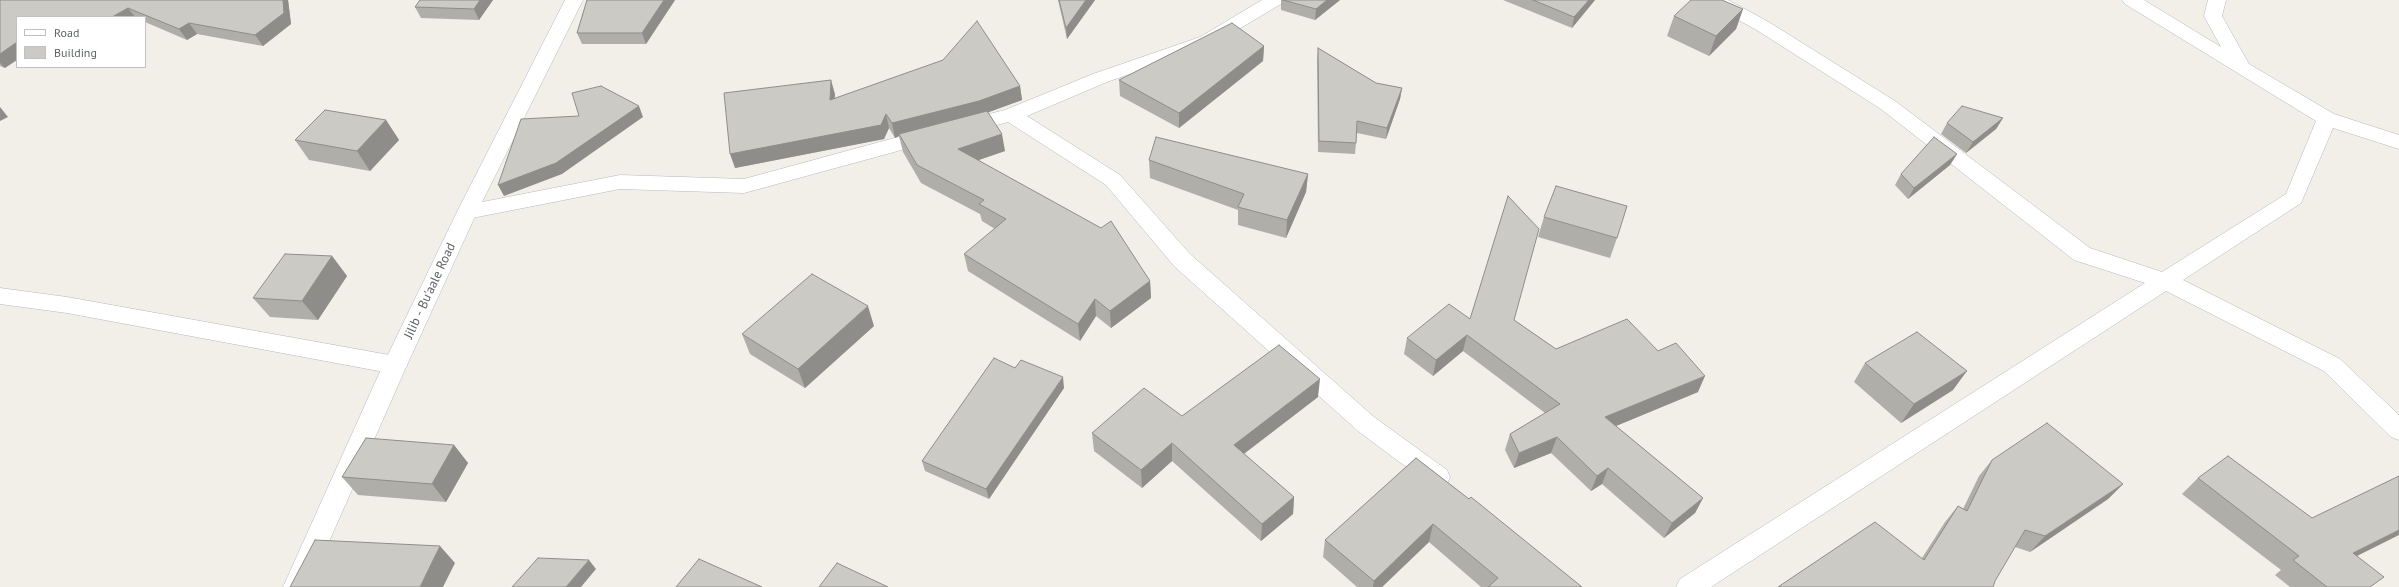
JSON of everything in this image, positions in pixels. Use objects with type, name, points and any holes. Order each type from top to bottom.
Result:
[{"type":"street","name":"Jilib - Bu'aale Road","points":[[296,587],[395,365],[467,212],[574,0]]},
{"type":"street","points":[[467,212],[620,182],[744,186],[1010,115],[1100,78],[1206,41],[1275,0]]},
{"type":"street","points":[[1714,0],[1761,25],[1888,105],[2082,254],[2165,281],[2332,365],[2399,430]]},
{"type":"street","points":[[2130,0],[2327,119],[2399,142]]},
{"type":"street","points":[[2217,0],[2213,16],[2243,68]]},
{"type":"street","points":[[1010,115],[1113,180],[1182,260],[1366,424],[1453,488]]},
{"type":"street","points":[[1689,587],[2294,198],[2327,119]]},
{"type":"street","points":[[0,296],[67,305],[395,365]]},
{"type":"building","points":[[0,0],[283,0],[284,13],[255,35],[189,23],[179,29],[128,8],[114,16],[16,16],[16,43],[0,54]]},
{"type":"building","points":[[420,0],[480,0],[474,9],[415,7]]},
{"type":"building","points":[[587,0],[664,0],[642,33],[577,33]]},
{"type":"building","points":[[1059,0],[1086,0],[1066,28]]},
{"type":"building","points":[[1283,0],[1327,0],[1316,9]]},
{"type":"building","points":[[1533,0],[1589,0],[1574,17]]},
{"type":"building","points":[[1691,0],[1722,0],[1743,9],[1716,36],[1674,16]]},
{"type":"building","points":[[977,21],[1020,86],[979,101],[892,123],[886,114],[881,125],[730,154],[724,93],[831,80],[830,100],[943,60]]},
{"type":"building","points":[[1232,23],[1264,46],[1179,113],[1119,80]]},
{"type":"building","points":[[1318,48],[1376,83],[1402,88],[1387,128],[1357,121],[1356,143],[1319,141]]},
{"type":"building","points":[[601,86],[639,106],[556,163],[498,185],[521,119],[579,116],[572,93]]},
{"type":"building","points":[[1962,106],[2003,118],[1973,142],[1947,123]]},
{"type":"building","points":[[325,110],[386,120],[357,151],[295,140]]},
{"type":"building","points":[[987,111],[1002,134],[958,149],[1101,228],[1111,221],[1150,281],[1110,311],[1095,299],[1078,324],[964,254],[1006,219],[979,204],[984,200],[917,165],[899,134]]},
{"type":"building","points":[[1156,137],[1308,174],[1287,220],[1238,207],[1244,194],[1149,160]]},
{"type":"building","points":[[1934,137],[1957,154],[1914,188],[1901,174]]},
{"type":"building","points":[[1556,186],[1627,206],[1617,238],[1544,217]]},
{"type":"building","points":[[1508,196],[1539,229],[1514,320],[1556,349],[1627,319],[1658,351],[1676,343],[1705,376],[1605,417],[1703,498],[1672,523],[1608,468],[1597,476],[1557,437],[1519,453],[1510,434],[1560,404],[1467,335],[1436,360],[1407,338],[1449,304],[1470,319]]},
{"type":"building","points":[[285,254],[332,256],[302,301],[253,298]]},
{"type":"building","points":[[812,274],[868,306],[798,369],[742,334]]},
{"type":"building","points":[[1917,332],[1967,371],[1914,404],[1865,363]]},
{"type":"building","points":[[1279,345],[1320,379],[1234,445],[1294,497],[1262,524],[1172,443],[1141,470],[1092,433],[1144,388],[1182,416]]},
{"type":"building","points":[[994,358],[1015,368],[1021,360],[1063,377],[986,489],[922,461]]},
{"type":"building","points":[[2047,423],[2123,484],[2045,536],[2025,530],[1993,587],[1778,587],[1875,522],[1924,560],[1958,506],[1967,511],[1992,460]]},
{"type":"building","points":[[366,438],[454,445],[432,484],[342,477]]},
{"type":"building","points":[[2228,456],[2312,518],[2399,476],[2399,530],[2353,553],[2384,577],[2370,587],[2327,587],[2293,560],[2299,556],[2198,478]]},
{"type":"building","points":[[1416,458],[1469,499],[1471,497],[1582,587],[1488,587],[1498,578],[1433,524],[1374,581],[1325,540]]},
{"type":"building","points":[[315,540],[440,546],[420,587],[290,587]]},
{"type":"building","points":[[538,558],[589,560],[566,587],[512,587]]},
{"type":"building","points":[[699,559],[762,587],[676,587]]},
{"type":"building","points":[[837,563],[888,587],[819,587]]}]
